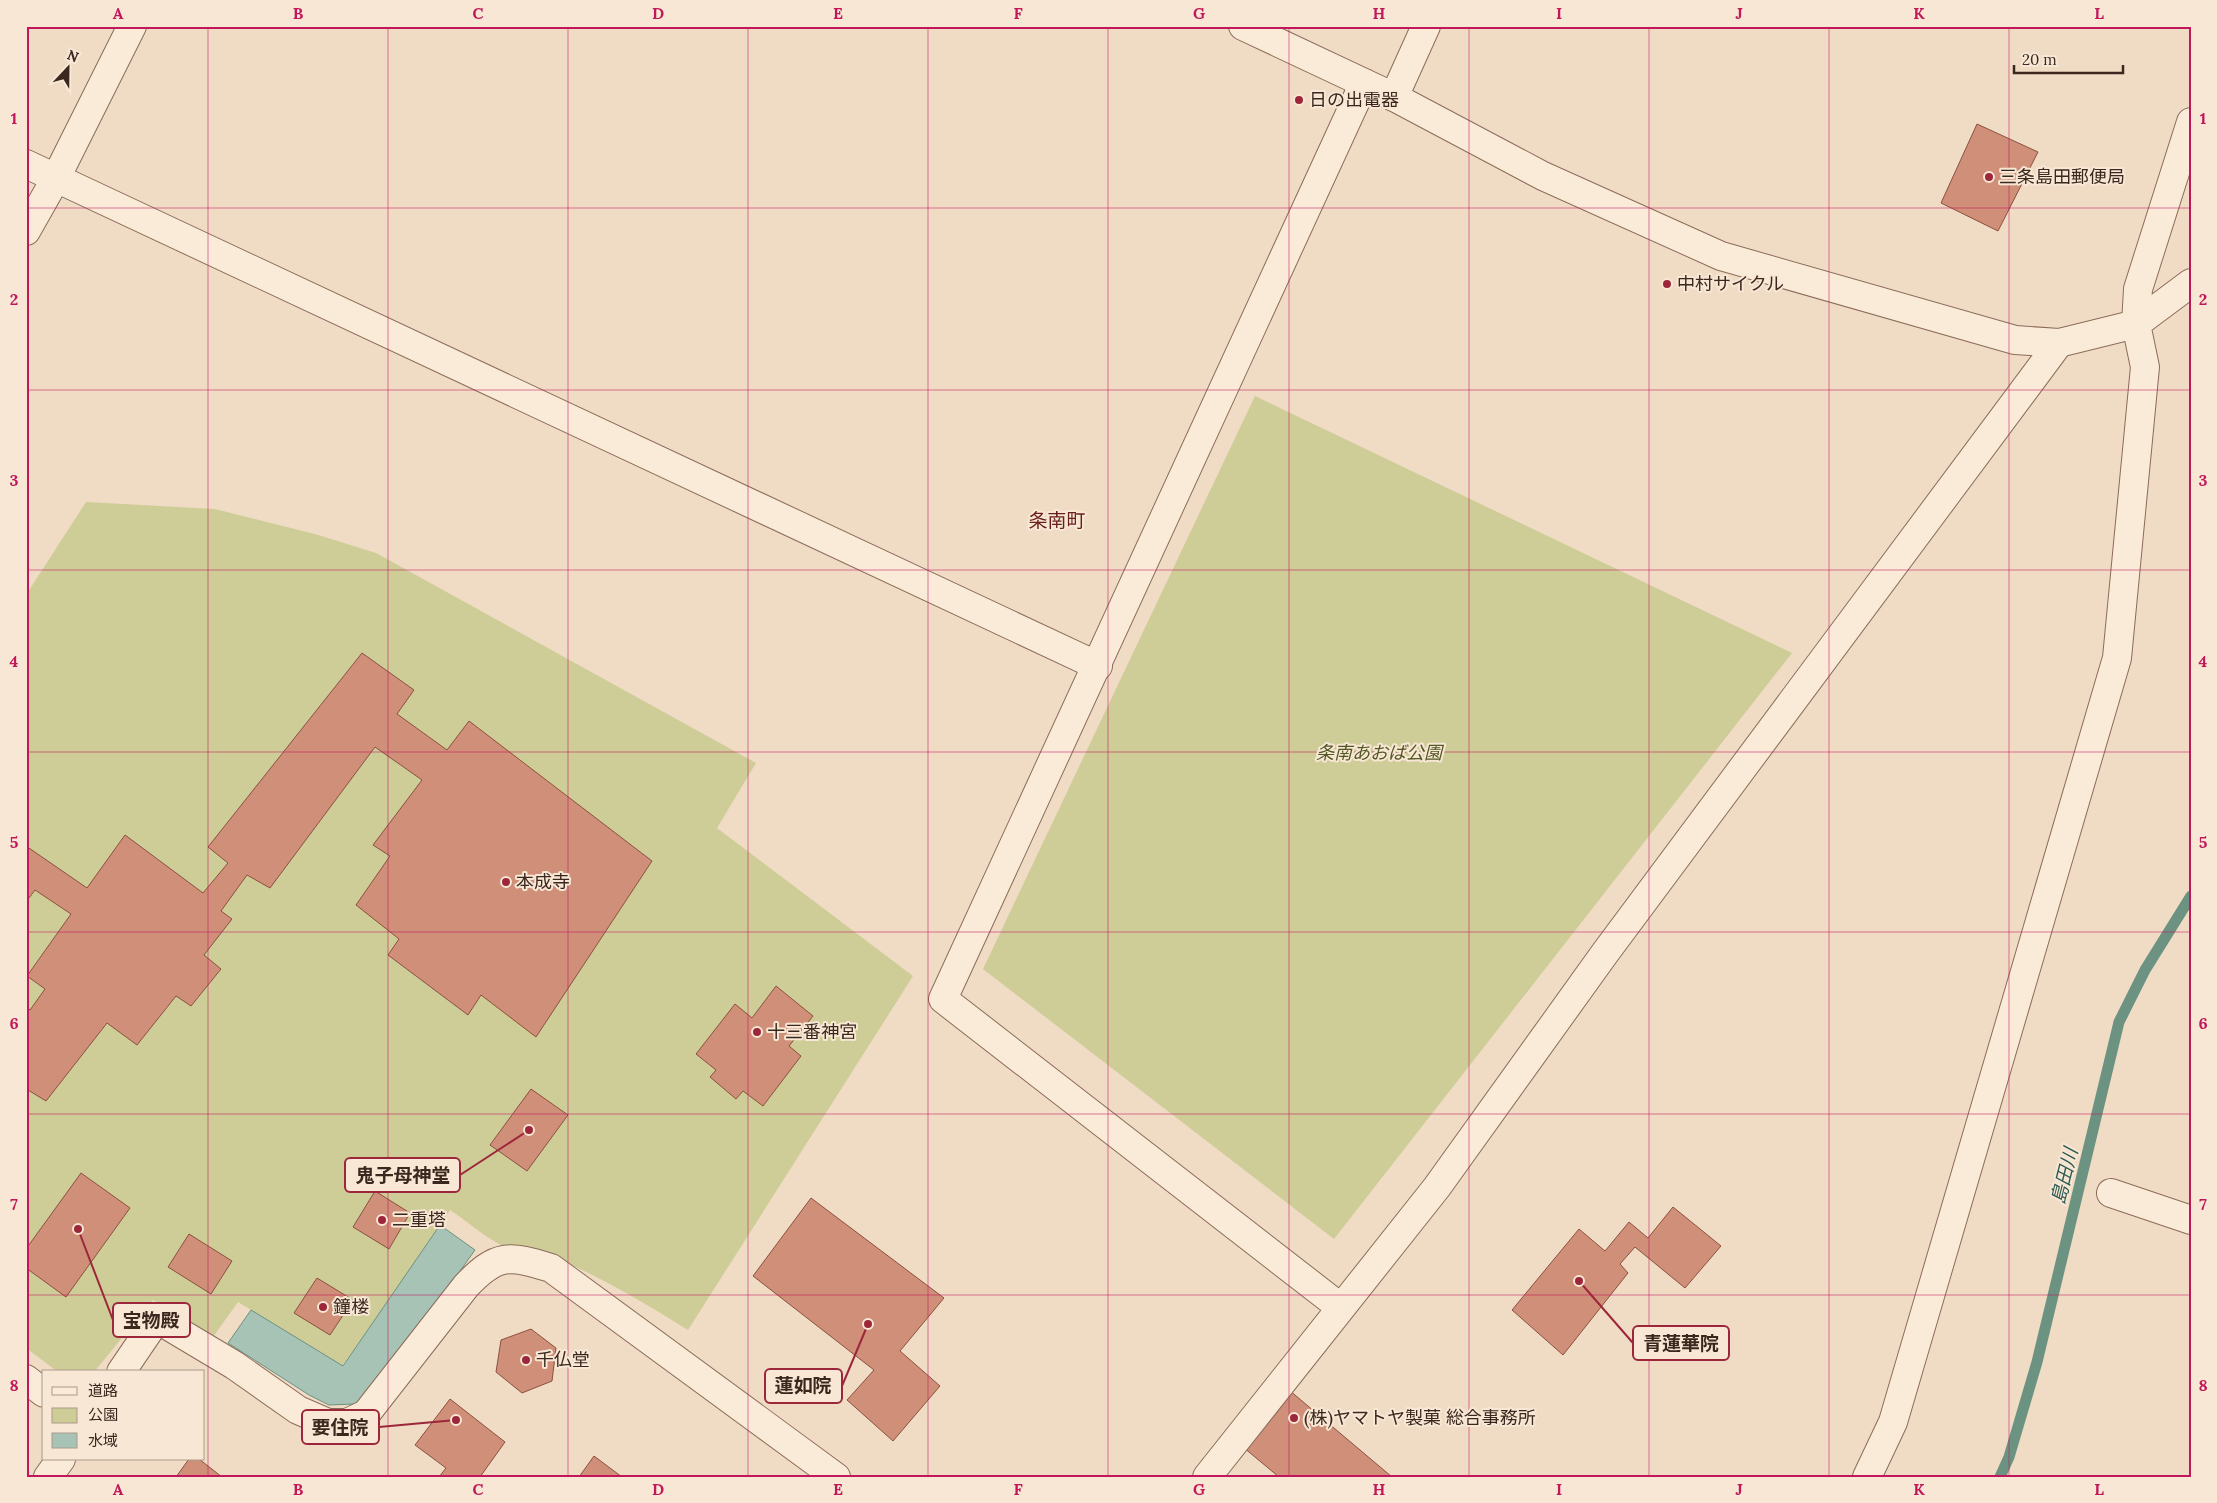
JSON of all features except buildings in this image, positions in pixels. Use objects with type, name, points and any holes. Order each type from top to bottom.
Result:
[{"type":"street","points":[[26,231],[56,178],[132,26]]},
{"type":"street","points":[[1243,26],[1394,97],[1543,176],[1721,256],[2016,340],[2059,343],[2136,324],[2191,284]]},
{"type":"street","points":[[1394,97],[1426,26]]},
{"type":"street","points":[[1340,1307],[943,999],[1098,666],[1364,83]]},
{"type":"street","points":[[1867,1477],[1893,1422],[2117,658],[2145,367],[2136,324],[2138,289],[2191,122]]},
{"type":"street","points":[[26,164],[1098,666]]},
{"type":"street","points":[[1207,1477],[1437,1187],[1611,945],[2059,343]]},
{"type":"street","points":[[2111,1193],[2191,1220]]},
{"type":"street","points":[[123,1370],[157,1319],[234,1365],[298,1410],[328,1423],[347,1423],[366,1414],[466,1286],[483,1268],[498,1260],[522,1259],[551,1268],[836,1477]]},
{"type":"street","points":[[26,1379],[42,1391]]},
{"type":"street","points":[[48,1477],[60,1460]]},
{"type":"green space","name":"条南あおば公園","points":[[1255,396],[1792,653],[1334,1239],[983,969]]},
{"type":"green space","points":[[86,502],[215,509],[315,534],[376,553],[756,763],[717,828],[913,976],[688,1330],[633,1297],[558,1259],[538,1251],[501,1245],[450,1210],[386,1307],[342,1366],[238,1302],[213,1337],[153,1300],[96,1370],[55,1370],[26,1348],[26,595]]},
{"type":"water","points":[[440,1225],[475,1250],[386,1375],[363,1399],[354,1404],[329,1405],[309,1395],[228,1343],[251,1310],[343,1366]]},
{"type":"waterway","name":"島田川","points":[[2000,1477],[2009,1457],[2037,1362],[2119,1022],[2145,970],[2191,896]]},
{"type":"place","name":"日の出電器","points":[[1299,100]]},
{"type":"place","name":"三条島田郵便局","points":[[1989,177]]},
{"type":"place","name":"中村サイクル","points":[[1667,284]]},
{"type":"place","name":"本成寺","points":[[506,882]]},
{"type":"place","name":"十三番神宮","points":[[757,1032]]},
{"type":"place","name":"鬼子母神堂","points":[[529,1130]]},
{"type":"place","name":"二重塔","points":[[382,1220]]},
{"type":"place","name":"宝物殿","points":[[78,1229]]},
{"type":"place","name":"青蓮華院","points":[[1579,1281]]},
{"type":"place","name":"鐘楼","points":[[323,1307]]},
{"type":"place","name":"蓮如院","points":[[868,1324]]},
{"type":"place","name":"千仏堂","points":[[526,1360]]},
{"type":"place","name":"(株)ヤマトヤ製菓 総合事務所","points":[[1294,1418]]},
{"type":"place","name":"要住院","points":[[456,1420]]},
{"type":"district","name":"条南町","points":[[1057,520]]}]
